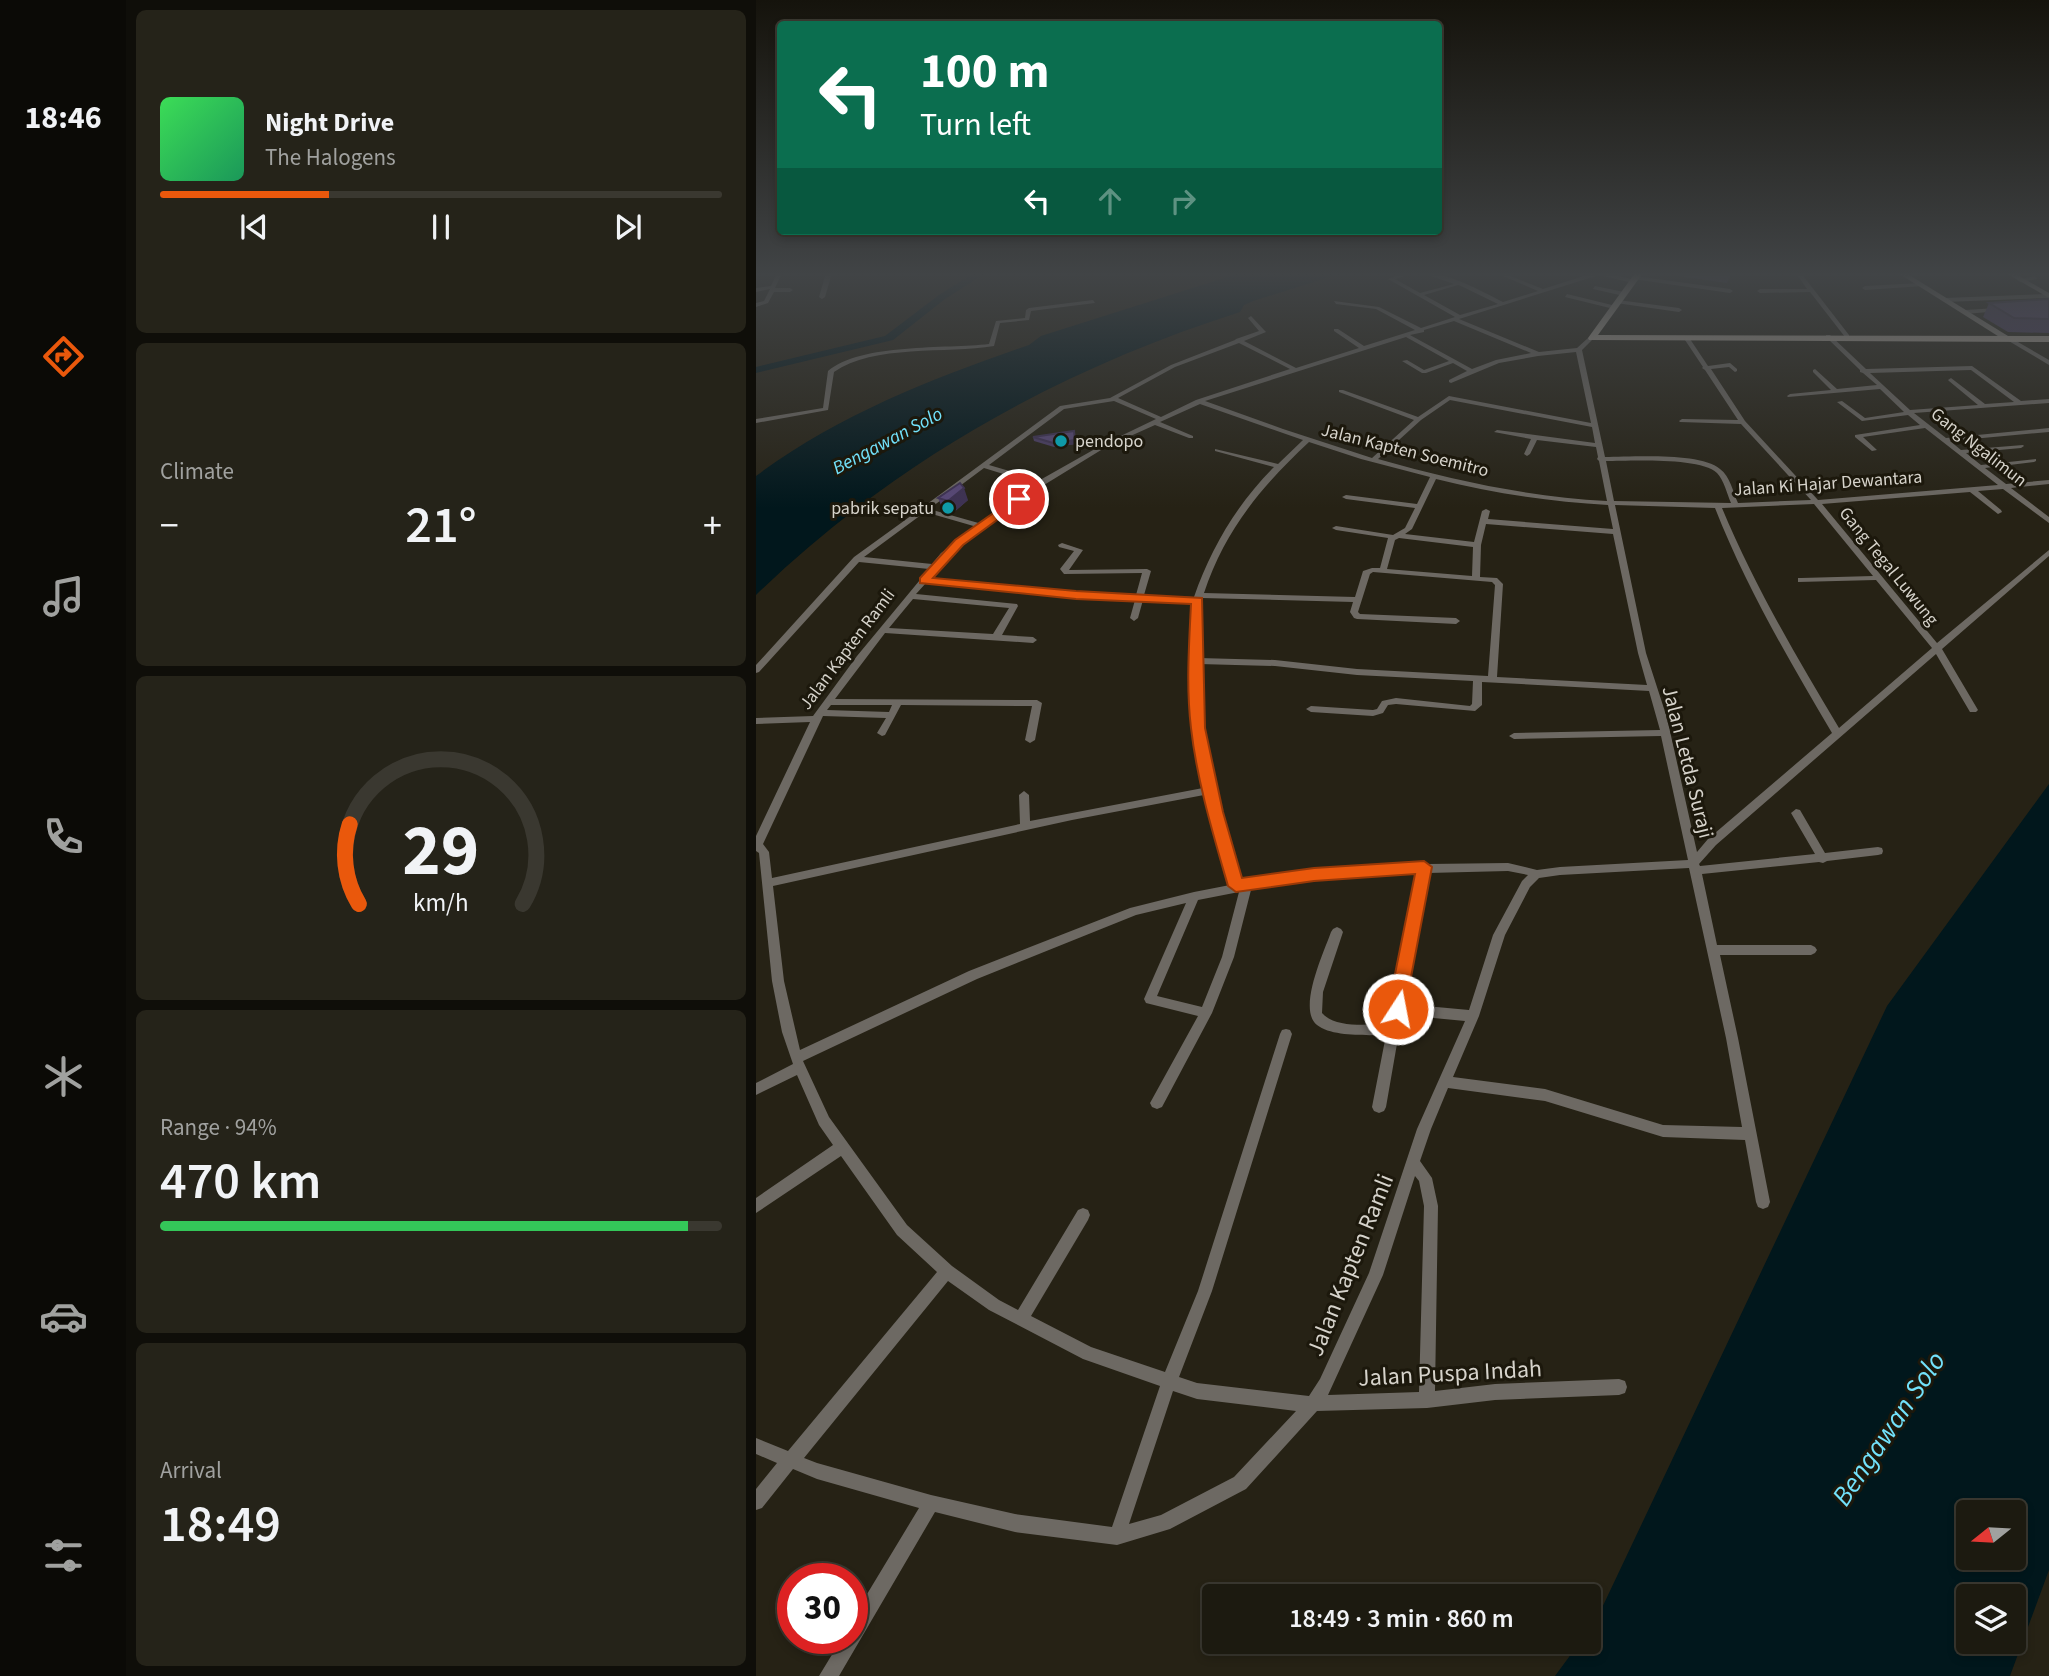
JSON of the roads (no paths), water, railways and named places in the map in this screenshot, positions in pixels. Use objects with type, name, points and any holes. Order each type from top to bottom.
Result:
[{"type":"street","points":[[756,421],[823,411],[831,371],[842,362],[919,351]]},
{"type":"street","points":[[756,670],[857,559],[1062,407],[1112,398],[1154,375],[1211,351]]},
{"type":"street","points":[[1260,351],[1296,370]]},
{"type":"street","name":"Jalan Kapten Ramli","points":[[756,846],[827,702],[935,567],[982,526],[1041,483],[1104,446],[1156,420],[1198,401],[1358,351]]},
{"type":"street","points":[[1433,351],[1471,371]]},
{"type":"street","points":[[1532,351],[1538,354]]},
{"type":"street","name":"Gang Tegal Luwung","points":[[1694,351],[1743,422],[1817,503],[1938,650],[1973,710]]},
{"type":"street","name":"Gang Ngalimun","points":[[1842,351],[1943,440],[2049,521]]},
{"type":"street","points":[[2030,351],[2049,363]]},
{"type":"street","points":[[1451,381],[1495,361],[1538,354],[1579,352]]},
{"type":"street","name":"Jalan Letda Suraji","points":[[1579,352],[1650,688],[1665,733],[1712,950],[1763,1202]]},
{"type":"street","points":[[1405,362],[1424,372],[1451,362]]},
{"type":"street","points":[[1705,368],[1730,365],[1735,370]]},
{"type":"street","points":[[1862,371],[1972,368],[2021,404]]},
{"type":"street","points":[[1815,371],[1835,391]]},
{"type":"street","points":[[1951,380],[1984,406]]},
{"type":"street","points":[[1790,396],[1880,387]]},
{"type":"street","points":[[1341,391],[1419,419]]},
{"type":"street","points":[[1112,398],[1191,437]]},
{"type":"street","points":[[1373,460],[1443,400],[1454,398],[1593,425]]},
{"type":"street","name":"Jalan Kapten Soemitro","points":[[1198,401],[1306,441],[1434,476],[1534,495],[1610,503]]},
{"type":"street","points":[[1840,402],[1864,420],[1909,412],[2049,401]]},
{"type":"street","points":[[1682,421],[1743,422]]},
{"type":"street","points":[[1874,450],[1857,436],[1926,426]]},
{"type":"street","points":[[1943,440],[2049,430]]},
{"type":"street","points":[[1497,432],[1597,445]]},
{"type":"street","points":[[1527,454],[1535,438]]},
{"type":"street","points":[[1157,1103],[1206,1013],[1228,957],[1241,885],[1210,790],[1198,728],[1195,661],[1198,598],[1237,516],[1260,484],[1306,441]]},
{"type":"street","points":[[1959,452],[2021,446]]},
{"type":"street","points":[[1217,450],[1278,466]]},
{"type":"street","points":[[1600,459],[1674,461],[1713,467],[1719,471],[1735,505]]},
{"type":"street","points":[[1980,467],[2034,460]]},
{"type":"street","points":[[982,465],[1041,483]]},
{"type":"street","points":[[1383,571],[1396,536],[1408,529],[1434,476]]},
{"type":"street","name":"Jalan Ki Hajar Dewantara","points":[[1610,503],[1718,506],[1817,503],[2049,482]]},
{"type":"street","points":[[1971,489],[1998,512]]},
{"type":"street","points":[[1346,497],[1419,506]]},
{"type":"street","points":[[1718,506],[1730,538],[1776,629],[1838,735]]},
{"type":"street","points":[[922,509],[982,526]]},
{"type":"street","points":[[1476,579],[1477,545],[1486,511]]},
{"type":"street","points":[[1483,521],[1616,532]]},
{"type":"street","points":[[1336,528],[1477,545]]},
{"type":"street","points":[[1062,545],[1079,550],[1064,569],[1067,572],[1147,571],[1137,598],[1134,618]]},
{"type":"street","points":[[1694,868],[1712,842],[2049,552]]},
{"type":"street","points":[[857,559],[935,567]]},
{"type":"street","points":[[1456,621],[1357,616],[1354,612],[1368,570],[1494,580],[1499,584],[1492,680]]},
{"type":"street","points":[[1801,580],[1879,578]]},
{"type":"street","points":[[924,580],[1137,598],[1358,600]]},
{"type":"street","points":[[911,596],[1014,606],[996,637]]},
{"type":"street","points":[[883,630],[1033,640]]},
{"type":"street","points":[[1195,661],[1275,663],[1357,672],[1650,688]]},
{"type":"street","points":[[1311,709],[1373,713],[1380,711],[1385,703],[1396,701],[1472,709],[1477,705],[1478,679]]},
{"type":"street","points":[[827,702],[1037,703],[1030,740]]},
{"type":"street","points":[[882,733],[898,702]]},
{"type":"street","points":[[756,721],[818,716],[892,715]]},
{"type":"street","points":[[1514,736],[1665,733]]},
{"type":"street","points":[[767,883],[1025,826],[1210,790]]},
{"type":"street","points":[[1024,795],[1025,826]]},
{"type":"street","points":[[1796,813],[1823,859]]},
{"type":"street","name":"Jalan Puspa Indah","points":[[756,846],[764,852],[771,945],[781,1011],[798,1063],[824,1121],[902,1230],[947,1271],[994,1305],[1088,1354],[1197,1391],[1314,1403],[1427,1400],[1494,1392],[1619,1387]]},
{"type":"street","points":[[756,1089],[798,1063],[1015,957],[1134,911],[1241,885],[1314,875],[1424,867],[1514,867],[1536,874],[1587,869],[1694,868],[1823,859],[1878,851]]},
{"type":"street","points":[[1379,1107],[1424,867]]},
{"type":"street","name":"Jalan Kapten Ramli","points":[[756,1446],[790,1461],[931,1503],[1015,1523],[1117,1536],[1164,1523],[1240,1483],[1314,1403],[1326,1385],[1376,1275],[1415,1165],[1424,1129],[1473,1016],[1499,935],[1526,884],[1536,874]]},
{"type":"street","points":[[1194,897],[1150,999],[1206,1013]]},
{"type":"street","points":[[1337,932],[1315,998],[1315,1015],[1319,1021],[1352,1029],[1394,1029]]},
{"type":"street","points":[[1712,950],[1811,950]]},
{"type":"street","points":[[1398,1009],[1473,1016]]},
{"type":"street","points":[[1117,1536],[1170,1382],[1205,1291],[1286,1034]]},
{"type":"street","points":[[1446,1082],[1545,1095],[1663,1131],[1750,1135]]},
{"type":"street","points":[[756,1206],[843,1146]]},
{"type":"street","points":[[1415,1165],[1425,1178],[1431,1206],[1427,1400]]},
{"type":"street","points":[[1021,1319],[1083,1215]]},
{"type":"street","points":[[756,1502],[947,1271]]},
{"type":"street","points":[[868,1610],[931,1503]]},
{"type":"street","points":[[828,1676],[842,1654]]},
{"type":"water","name":"Bengawan Solo","points":[[1012,351],[1133,351],[1043,392],[981,425],[921,462],[809,547],[756,595],[756,476],[787,454],[853,416],[957,371]]},
{"type":"water","name":"Bengawan Solo","points":[[2049,784],[2049,1570],[2026,1633],[2026,1584],[1956,1584],[1956,1654],[2018,1654],[2010,1676],[1555,1676],[1571,1654],[1601,1654],[1601,1610],[1887,1006]]},
{"type":"waterway","points":[[756,370],[834,351]]},
{"type":"place","name":"pendopo","points":[[1061,441]]},
{"type":"place","name":"pabrik sepatu","points":[[948,508]]}]
